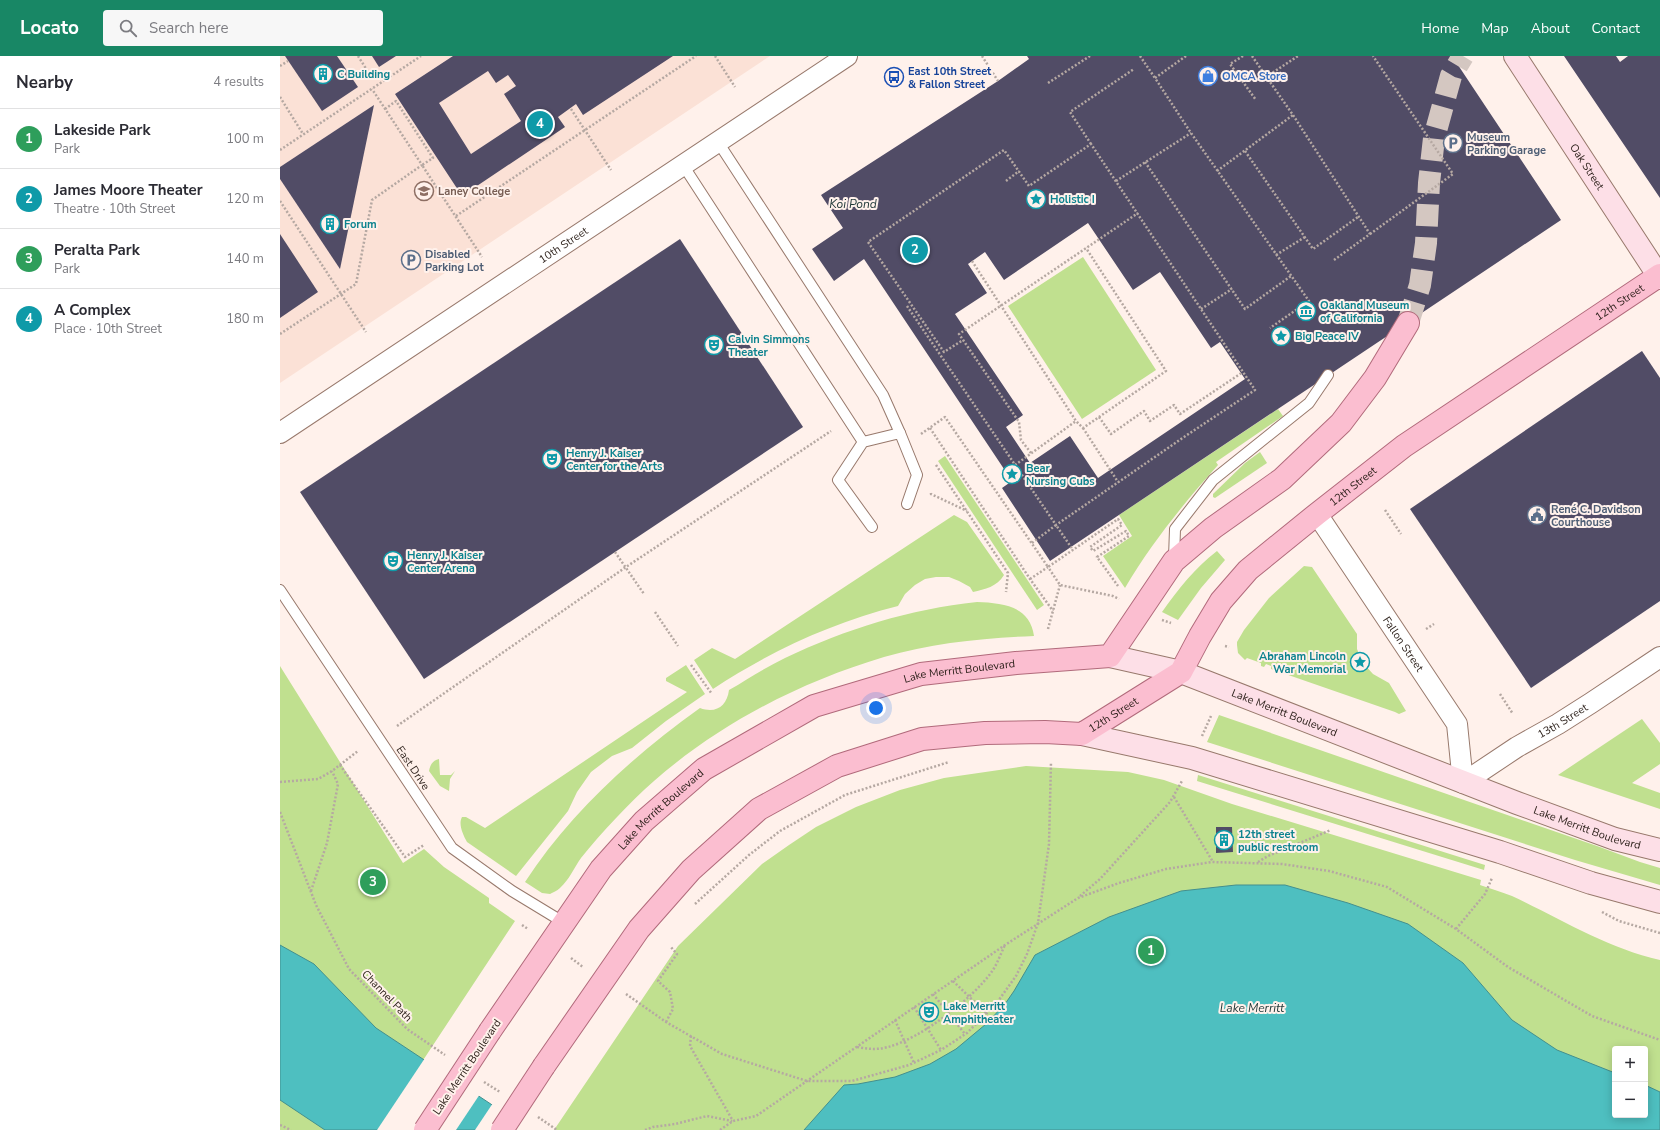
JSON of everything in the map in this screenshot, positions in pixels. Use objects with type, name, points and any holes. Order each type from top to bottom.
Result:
[{"type":"main road","name":"Oak Street","points":[[1515,56],[1660,276]]},
{"type":"main road","name":"12th Street","points":[[1082,734],[1181,672],[1221,601],[1248,570],[1318,514],[1404,446],[1660,276]]},
{"type":"main road","points":[[1110,656],[1174,561],[1213,528],[1282,479],[1341,423],[1375,378],[1408,323]]},
{"type":"main road","name":"Lake Merritt Boulevard","points":[[424,1130],[563,922],[601,869],[644,821],[704,769],[814,706],[921,674],[1016,663],[1110,656],[1181,672],[1463,783],[1615,839],[1660,850]]},
{"type":"main road","points":[[502,1130],[639,928],[691,870],[759,809],[837,766],[922,739],[985,733],[1045,732],[1082,734],[1192,758],[1494,850],[1592,883],[1660,902]]},
{"type":"street","name":"10th Street","points":[[280,433],[846,56]]},
{"type":"street","name":"Fallon Street","points":[[1318,514],[1457,724],[1463,783]]},
{"type":"street","name":"13th Street","points":[[1463,783],[1517,747],[1585,708],[1660,657]]},
{"type":"lane","points":[[718,142],[884,395],[917,475],[907,504]]},
{"type":"lane","points":[[683,165],[863,442]]},
{"type":"lane","points":[[1174,561],[1175,528],[1213,480],[1309,403],[1328,375]]},
{"type":"lane","points":[[872,527],[838,480],[863,442],[900,433]]},
{"type":"lane","name":"East Drive","points":[[280,590],[452,848],[512,891],[563,922]]},
{"type":"path","points":[[358,56],[372,78]]},
{"type":"path","points":[[280,150],[421,56]]},
{"type":"path","points":[[456,216],[696,56]]},
{"type":"path","points":[[715,56],[735,87]]},
{"type":"path","points":[[982,56],[998,81]]},
{"type":"path","points":[[1048,83],[1090,56]]},
{"type":"path","points":[[1140,56],[1217,171],[1308,301],[1270,328]]},
{"type":"path","points":[[1155,78],[1186,56]]},
{"type":"path","points":[[1243,56],[1230,64],[1256,100]]},
{"type":"path","points":[[1252,56],[1293,115],[1370,234]]},
{"type":"path","points":[[1266,77],[1298,56]]},
{"type":"path","points":[[1334,260],[1453,174],[1373,56]]},
{"type":"path","points":[[280,66],[288,61]]},
{"type":"path","points":[[1032,543],[1118,482],[1255,390],[1070,112],[1134,69]]},
{"type":"path","points":[[372,89],[482,256]]},
{"type":"path","points":[[280,97],[303,134]]},
{"type":"path","points":[[280,334],[340,293],[356,284],[372,200],[433,158],[396,101],[385,109]]},
{"type":"path","points":[[571,109],[611,170]]},
{"type":"path","points":[[1217,171],[1293,115]]},
{"type":"path","points":[[1116,181],[1191,133]]},
{"type":"path","points":[[963,340],[944,352],[868,242],[1004,150],[1029,186],[1090,144]]},
{"type":"path","points":[[1245,151],[1313,249],[1358,217]]},
{"type":"path","points":[[1145,162],[1245,310],[1291,276]]},
{"type":"path","points":[[1006,180],[1019,171]]},
{"type":"path","points":[[280,201],[366,332]]},
{"type":"path","points":[[1031,453],[1021,440],[1019,422],[959,334],[1138,213]]},
{"type":"path","points":[[1276,255],[1305,237]]},
{"type":"path","points":[[1083,428],[1166,371],[1086,248]]},
{"type":"path","points":[[972,261],[1076,421],[1083,428],[1118,482]]},
{"type":"path","points":[[1201,308],[1232,289]]},
{"type":"path","points":[[907,306],[1072,550]]},
{"type":"path","points":[[1099,417],[1111,434],[1144,411],[1150,421],[1174,405],[1180,414],[1243,372]]},
{"type":"path","points":[[921,434],[945,417],[1060,584],[1113,596],[1119,599]]},
{"type":"path","points":[[1015,464],[1076,421]]},
{"type":"path","points":[[930,428],[1030,580],[1053,611]]},
{"type":"path","points":[[397,726],[626,567],[831,431]]},
{"type":"path","points":[[935,472],[936,465],[1008,573],[1006,592]]},
{"type":"path","points":[[932,486],[931,494],[968,512]]},
{"type":"path","points":[[1385,510],[1401,534]]},
{"type":"path","points":[[1030,580],[1118,519],[1122,525],[1090,547],[1093,551],[1126,531],[1129,536],[1097,557],[1118,586]]},
{"type":"path","points":[[615,552],[644,594]]},
{"type":"path","points":[[1048,629],[1060,584]]},
{"type":"path","points":[[655,612],[678,646]]},
{"type":"path","points":[[1162,619],[1171,623]]},
{"type":"path","points":[[1426,629],[1434,624]]},
{"type":"path","points":[[1225,646],[1229,647]]},
{"type":"path","points":[[691,665],[712,694]]},
{"type":"path","points":[[1500,694],[1513,714]]},
{"type":"path","points":[[1200,739],[1211,716]]},
{"type":"path","points":[[280,782],[318,779],[332,771],[358,752]]},
{"type":"path","points":[[692,907],[749,855],[780,831],[845,795],[950,762]]},
{"type":"path","points":[[626,994],[666,1022],[722,1054],[806,1081],[852,1081],[914,1063],[941,1050],[965,1034],[987,1014],[1004,994],[1016,976],[1027,954],[1038,922],[1049,844],[1052,762]]},
{"type":"path","points":[[340,765],[405,857],[424,845]]},
{"type":"path","points":[[311,892],[327,843],[338,784],[332,771]]},
{"type":"path","points":[[644,1130],[707,1116],[732,1121],[756,1116],[1038,922],[1078,898],[1100,879],[1174,797],[1182,779]]},
{"type":"path","points":[[1174,797],[1213,862]]},
{"type":"path","name":"Channel Path","points":[[280,812],[311,892],[349,969],[407,1029],[445,1056]]},
{"type":"path","points":[[1258,862],[1268,856],[1331,830]]},
{"type":"path","points":[[1078,898],[1119,883],[1166,869],[1213,862],[1258,862],[1329,871],[1387,887],[1456,928],[1508,968],[1592,1016],[1660,1040]]},
{"type":"path","points":[[1456,928],[1485,894],[1492,878]]},
{"type":"path","points":[[522,925],[528,929]]},
{"type":"path","points":[[857,1046],[871,1049],[888,1047],[904,1041],[927,1028],[969,997],[994,969],[1005,945]]},
{"type":"path","points":[[666,1022],[673,1009],[670,992],[658,981],[677,954],[670,946]]},
{"type":"path","points":[[571,958],[583,966]]},
{"type":"path","points":[[953,981],[987,1014]]},
{"type":"path","points":[[933,994],[965,1034]]},
{"type":"path","points":[[914,1007],[941,1050]]},
{"type":"path","points":[[895,1020],[914,1063]]},
{"type":"path","points":[[691,1036],[690,1046],[732,1121]]},
{"type":"path","points":[[484,1081],[503,1094]]},
{"type":"path","points":[[535,1116],[557,1130]]},
{"type":"path","points":[[720,1130],[732,1121]]},
{"type":"path","points":[[280,1125],[291,1130]]},
{"type":"shaded area","name":"Laney College","points":[[280,56],[770,56],[280,383]]},
{"type":"green space","points":[[1083,257],[1156,370],[1082,419],[1008,306]]},
{"type":"green space","points":[[1278,409],[1283,416],[1216,462],[1218,465],[1192,494],[1168,525],[1125,588],[1103,556],[1132,536],[1119,515]]},
{"type":"green space","points":[[1260,452],[1267,463],[1215,498],[1213,497],[1213,494],[1245,463]]},
{"type":"green space","points":[[945,456],[1044,605],[1037,610],[938,461]]},
{"type":"green space","points":[[954,515],[967,522],[1004,575],[994,585],[973,592],[970,587],[949,577],[925,579],[905,594],[898,606],[849,621],[802,640],[757,662],[713,689],[694,660],[712,648],[735,659]]},
{"type":"green space","points":[[1217,551],[1225,560],[1201,588],[1178,620],[1162,612],[1187,579]]},
{"type":"green space","points":[[1304,566],[1312,567],[1357,634],[1357,649],[1363,663],[1373,674],[1389,683],[1406,711],[1399,714],[1271,669],[1271,666],[1266,664],[1264,667],[1261,666],[1261,663],[1247,658],[1245,660],[1238,653],[1237,642],[1244,630],[1269,598]]},
{"type":"green space","points":[[977,602],[1005,605],[1021,612],[1027,618],[1034,636],[958,642],[902,652],[853,667],[791,692],[733,723],[679,760],[654,781],[625,808],[597,839],[558,890],[550,894],[542,893],[525,882],[562,832],[604,787],[675,726],[700,708],[711,710],[720,707],[726,700],[729,690],[785,658],[855,629],[903,615],[952,605]]},
{"type":"green space","points":[[686,665],[705,694],[666,721],[632,748],[612,756],[591,772],[577,792],[568,811],[516,876],[467,842],[461,826],[462,817],[466,817],[485,828],[687,692],[666,681],[666,678]]},
{"type":"green space","points":[[280,666],[403,863],[424,849],[444,867],[489,898],[489,903],[515,921],[377,1130],[280,1130]]},
{"type":"green space","points":[[1219,715],[1660,868],[1660,885],[1575,860],[1207,742]]},
{"type":"green space","points":[[1642,719],[1660,743],[1660,764],[1632,783],[1660,793],[1660,809],[1558,775]]},
{"type":"green space","points":[[439,759],[440,775],[451,775],[455,771],[450,779],[449,791],[440,786],[429,771],[432,763]]},
{"type":"green space","points":[[1026,766],[1128,772],[1164,780],[1232,804],[1481,880],[1480,885],[1512,896],[1603,941],[1640,955],[1660,960],[1660,1130],[554,1130],[678,946],[762,864],[789,845],[816,827],[856,807],[900,790],[944,778]]},
{"type":"green space","points":[[1198,775],[1485,865],[1484,870],[1197,781]]},
{"type":"water","name":"Lake Merritt","points":[[1236,885],[1285,885],[1348,903],[1408,924],[1463,963],[1512,1020],[1557,1050],[1612,1072],[1612,1118],[1648,1118],[1648,1086],[1660,1092],[1660,1130],[804,1130],[844,1085],[895,1077],[930,1064],[956,1049],[986,1024],[1005,1004],[1035,955],[1109,917],[1181,891]]},
{"type":"water","points":[[280,945],[314,964],[376,1028],[530,1130],[325,1130],[280,1100]]},
{"type":"pier","points":[[425,1058],[480,1094],[456,1130],[377,1130]]},
{"type":"pier","points":[[493,1103],[531,1128],[532,1130],[475,1130]]},
{"type":"building","name":"C Building","points":[[285,56],[337,56],[358,87],[322,111]]},
{"type":"building","points":[[372,56],[396,56],[379,67]]},
{"type":"building","points":[[453,56],[673,56],[583,115],[576,104],[558,117],[565,127],[462,196],[395,94]],"holes":[[[488,71],[496,83],[508,75],[516,86],[504,94],[521,121],[471,154],[439,103]]]},
{"type":"building","name":"Oakland Museum of California","points":[[1027,56],[1452,56],[1561,220],[1050,561],[1002,488],[1012,481],[864,259],[834,281],[812,249],[843,228],[821,195],[998,81],[1029,59]],"holes":[[[1088,223],[1133,290],[1160,272],[1211,348],[1220,342],[1245,379],[1098,478],[1070,436],[1030,463],[1006,427],[1023,415],[955,314],[987,293],[968,264],[985,252],[1004,280]]]},
{"type":"building","points":[[1564,56],[1616,56],[1620,62],[1628,56],[1660,56],[1660,198]]},
{"type":"building","name":"Forum","points":[[374,105],[340,269],[280,179],[280,167]]},
{"type":"building","points":[[280,234],[318,292],[280,318]]},
{"type":"building","name":"Henry J. Kaiser Center for the Arts","points":[[680,239],[803,427],[424,679],[300,492]]},
{"type":"building","name":"René C. Davidson Courthouse","points":[[1642,351],[1660,378],[1660,601],[1531,688],[1410,509]]},
{"type":"building","name":"12th street public restroom","points":[[1216,827],[1232,827],[1233,852],[1216,853]]},
{"type":"tunnel","points":[[1408,323],[1420,285],[1426,243],[1429,183],[1434,138],[1451,76],[1463,56]]},
{"type":"place","name":"C Building","points":[[323,74]]},
{"type":"place","name":"OMCA Store","points":[[1208,76]]},
{"type":"place","name":"East 10th Street & Fallon Street","points":[[894,77]]},
{"type":"place","name":"A Complex","points":[[540,124]]},
{"type":"place","name":"Museum Parking Garage","points":[[1453,143]]},
{"type":"place","name":"Laney College","points":[[424,191]]},
{"type":"place","name":"Holistic I","points":[[1036,199]]},
{"type":"place","name":"Forum","points":[[330,224]]},
{"type":"place","name":"James Moore Theater","points":[[915,250]]},
{"type":"place","name":"Disabled Parking Lot","points":[[411,260]]},
{"type":"place","name":"Oakland Museum of California","points":[[1306,311]]},
{"type":"place","name":"Big Peace IV","points":[[1281,336]]},
{"type":"place","name":"Calvin Simmons Theater","points":[[714,345]]},
{"type":"place","name":"Henry J. Kaiser Center for the Arts","points":[[552,459]]},
{"type":"place","name":"Bear Nursing Cubs","points":[[1012,474]]},
{"type":"place","name":"René C. Davidson Courthouse","points":[[1537,515]]},
{"type":"place","name":"Henry J. Kaiser Center Arena","points":[[393,561]]},
{"type":"place","name":"Abraham Lincoln War Memorial","points":[[1360,662]]},
{"type":"place","name":"12th street public restroom","points":[[1224,840]]},
{"type":"place","name":"Peralta Park","points":[[373,882]]},
{"type":"place","name":"Lakeside Park","points":[[1151,951]]},
{"type":"place","name":"Lake Merritt Amphitheater","points":[[929,1012]]},
{"type":"water label","name":"Koi Pond","points":[[853,204]]}]
